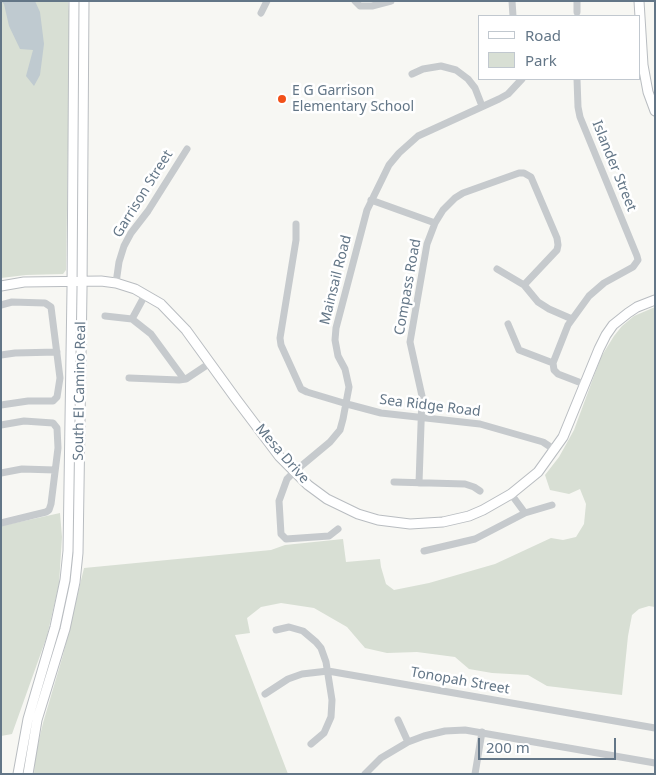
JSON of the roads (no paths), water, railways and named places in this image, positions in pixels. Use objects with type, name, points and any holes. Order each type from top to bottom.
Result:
[{"type":"main road","name":"South El Camino Real","points":[[28,774],[37,720],[65,629],[76,571],[79,525],[74,1]]},
{"type":"main road","name":"South El Camino Real","points":[[18,774],[28,719],[55,627],[65,580],[69,525],[84,1]]},
{"type":"main road","points":[[639,1],[640,15]]},
{"type":"main road","points":[[641,33],[643,65],[648,92],[655,111]]},
{"type":"main road","name":"Mesa Drive","points":[[1,286],[24,282],[101,280],[135,289],[161,304],[171,313],[294,472],[308,485],[346,510],[378,520],[410,524],[443,522],[469,516],[512,494],[538,472],[555,450],[568,426],[599,349],[613,325],[636,307],[655,300]]},
{"type":"street","points":[[261,13],[267,1]]},
{"type":"street","points":[[355,1],[360,6],[372,6],[391,1]]},
{"type":"street","points":[[512,1],[512,15]]},
{"type":"street","points":[[577,1],[577,12]]},
{"type":"street","points":[[412,74],[430,67],[441,66],[456,70],[468,79],[475,88],[482,106]]},
{"type":"street","name":"Mainsail Road","points":[[338,529],[329,536],[290,540],[284,538],[281,534],[278,501],[288,479],[294,472],[330,442],[340,430],[347,404],[349,386],[346,369],[338,356],[335,340],[336,328],[367,210],[390,165],[399,153],[418,136],[508,94],[521,80]]},
{"type":"street","name":"Islander Street","points":[[572,319],[589,296],[604,283],[633,267],[638,260],[638,256],[580,117],[576,80]]},
{"type":"street","name":"Garrison Street","points":[[116,283],[119,262],[124,246],[186,149]]},
{"type":"street","name":"Compass Road","points":[[419,483],[420,386],[410,342],[427,244],[435,223],[443,210],[463,193],[519,173],[524,173],[531,177],[557,238],[558,245],[557,250],[524,285]]},
{"type":"street","points":[[372,200],[435,223]]},
{"type":"street","name":"Sea Ridge Road","points":[[296,224],[296,240],[280,338],[281,345],[301,388],[381,414],[480,424],[544,442],[555,450]]},
{"type":"street","points":[[497,269],[524,285],[538,302],[572,319],[553,363],[554,370],[558,374],[584,384]]},
{"type":"street","points":[[132,319],[145,295]]},
{"type":"street","points":[[1,305],[12,302],[47,303],[51,307],[60,378],[55,400],[28,401],[1,406]]},
{"type":"street","points":[[105,316],[132,319],[154,336],[184,379]]},
{"type":"street","points":[[508,324],[519,350],[553,363]]},
{"type":"street","points":[[1,355],[57,352]]},
{"type":"street","points":[[129,378],[184,379],[210,363]]},
{"type":"street","points":[[1,425],[24,420],[53,423],[57,428],[58,438],[51,504],[48,510],[1,523]]},
{"type":"street","points":[[1,474],[22,469],[55,470]]},
{"type":"street","points":[[394,482],[465,484],[474,486],[480,491]]},
{"type":"street","points":[[512,494],[525,513]]},
{"type":"street","points":[[424,551],[475,538],[525,513],[552,505]]},
{"type":"street","points":[[276,630],[289,627],[303,631],[311,636],[321,648],[328,671],[332,700],[331,717],[324,733],[310,744]]},
{"type":"street","name":"Tonopah Street","points":[[265,694],[288,679],[302,674],[328,671],[655,728]]},
{"type":"street","points":[[398,720],[408,742]]},
{"type":"street","points":[[365,774],[381,758],[408,742],[445,731],[465,730],[655,763]]},
{"type":"street","points":[[475,774],[482,732]]},
{"type":"place","name":"E G Garrison Elementary School","points":[[282,99]]}]
